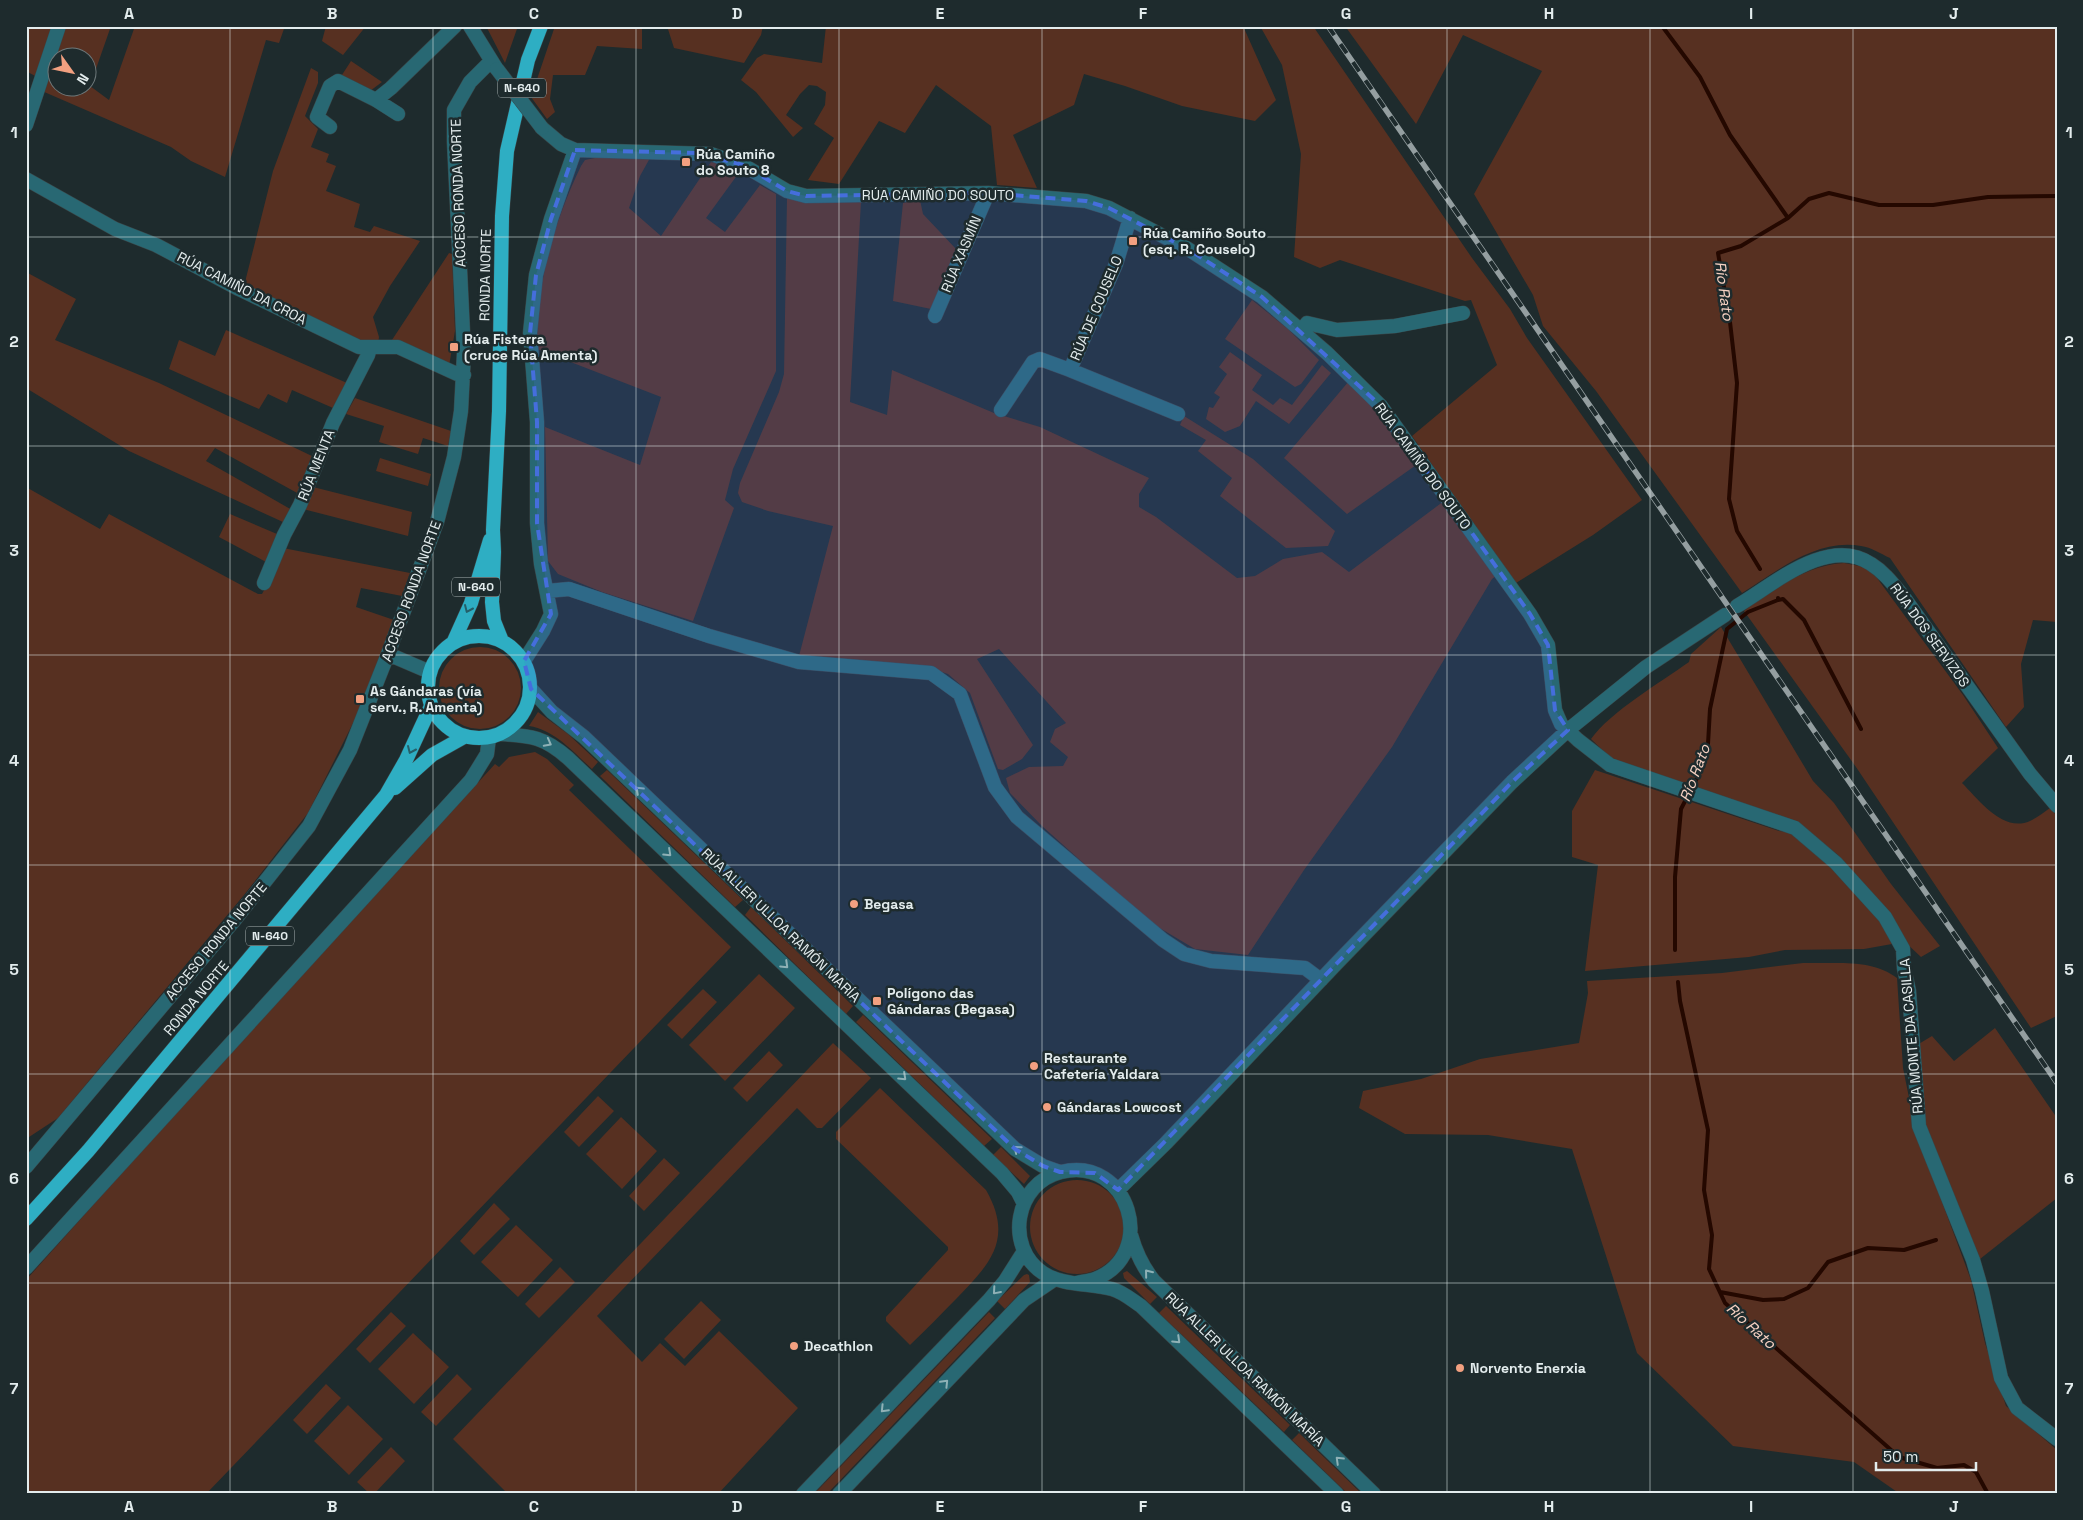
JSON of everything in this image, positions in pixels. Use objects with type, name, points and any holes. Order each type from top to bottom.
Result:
[{"type":"highway","name":"RONDA NORTE","points":[[502,641],[494,621],[492,602],[493,530],[499,411],[502,216],[507,151],[528,60],[540,26]]},
{"type":"highway","name":"RONDA NORTE","points":[[453,643],[471,603],[493,530]]},
{"type":"highway","name":"RONDA NORTE","points":[[386,795],[406,760],[431,706],[428,695],[430,672],[438,655],[453,643],[469,636],[486,636],[502,641],[514,649],[524,661]]},
{"type":"highway","points":[[431,706],[436,716],[444,725],[464,737],[476,739],[495,736],[513,726],[522,716],[528,703],[531,689],[529,674],[524,661]]},
{"type":"highway","name":"RONDA NORTE","points":[[26,1219],[88,1151],[386,795],[432,755],[464,737]]},
{"type":"street","points":[[26,124],[59,26]]},
{"type":"street","points":[[376,100],[455,26]]},
{"type":"street","name":"RÚA CAMIÑO DO SOUTO","points":[[470,26],[494,65],[542,128],[561,144],[575,150],[711,154],[743,166],[787,191],[806,196],[988,193],[1086,201],[1109,208],[1188,249],[1262,296],[1302,330],[1381,406],[1530,614],[1548,645],[1555,710],[1561,724],[1568,730]]},
{"type":"street","name":"ACCESO RONDA NORTE","points":[[29,1160],[233,922],[309,826],[350,750],[388,654],[440,512],[454,457],[464,375],[454,110],[470,82],[494,65]]},
{"type":"street","points":[[330,127],[317,117],[330,86],[338,81],[376,100],[398,114]]},
{"type":"street","points":[[524,661],[544,631],[551,614],[541,564],[538,523],[537,422],[530,333],[536,276],[551,219],[575,150]]},
{"type":"street","name":"RÚA CAMIÑO DA CROA","points":[[26,180],[115,229],[156,245],[263,301],[359,347],[398,347],[457,374],[464,375]]},
{"type":"street","name":"RÚA XASMÍN","points":[[935,316],[988,193]]},
{"type":"street","name":"RÚA DE COUSELO","points":[[1070,370],[1116,264],[1130,218]]},
{"type":"street","points":[[1302,330],[1307,323],[1336,330],[1395,326],[1463,313]]},
{"type":"street","name":"RÚA MENTA","points":[[264,583],[284,535],[300,505],[333,423],[370,348]]},
{"type":"street","name":"RÚA DE COUSELO","points":[[1001,410],[1033,362],[1040,359],[1178,414]]},
{"type":"street","name":"RÚA DOS SERVIZOS","points":[[1737,606],[1813,560],[1836,555],[1855,557],[1869,562],[1885,574],[1903,596],[2030,774],[2057,806]]},
{"type":"street","points":[[547,591],[569,589],[709,636],[799,662],[931,673],[960,694],[995,787],[1017,817],[1163,940],[1184,954],[1211,961],[1305,968],[1321,980]]},
{"type":"street","points":[[1118,1190],[1166,1143],[1512,782],[1568,730],[1646,667],[1725,616]]},
{"type":"street","points":[[388,654],[430,672]]},
{"type":"street","name":"RÚA ALLER ULLOA RAMÓN MARÍA","points":[[531,689],[552,712],[590,742],[1015,1148],[1043,1166],[1060,1172]]},
{"type":"street","name":"RÚA MONTE DA CASILLA","points":[[1568,730],[1610,765],[1795,828],[1836,863],[1885,917],[1903,949],[1904,968],[1909,991],[1919,1126],[1973,1260],[1982,1291],[2001,1378],[2016,1408],[2057,1439]]},
{"type":"street","points":[[26,1268],[471,780],[487,754],[495,736]]},
{"type":"street","name":"RÚA ALLER ULLOA RAMÓN MARÍA","points":[[495,736],[524,736],[546,742],[568,758],[984,1155],[1002,1173],[1024,1202]]},
{"type":"street","name":"RÚA ALLER ULLOA RAMÓN MARÍA","points":[[1337,1494],[1141,1306],[1113,1290],[1055,1279],[1042,1272],[1032,1263],[1024,1251],[1019,1235],[1019,1218],[1024,1202],[1032,1188],[1045,1178],[1060,1172],[1077,1169],[1095,1173],[1110,1182],[1118,1190],[1129,1210],[1130,1235],[1142,1267],[1154,1281],[1374,1494]]},
{"type":"street","name":"RÚA ALLER ULLOA RAMÓN MARÍA","points":[[1077,1283],[1096,1279],[1112,1268],[1124,1253],[1130,1235]]},
{"type":"street","points":[[803,1494],[989,1300],[1005,1281],[1024,1251]]},
{"type":"street","points":[[839,1494],[1024,1300],[1055,1279]]},
{"type":"highlighted area","points":[[575,150],[698,153],[743,165],[787,191],[806,196],[988,193],[1086,201],[1109,208],[1188,249],[1262,297],[1381,406],[1530,614],[1548,645],[1555,710],[1568,730],[1512,782],[1118,1190],[1095,1173],[1060,1172],[1043,1166],[1015,1149],[531,689],[524,661],[551,614],[537,523],[537,422],[530,333],[536,275],[551,219]]},
{"type":"shaded area","points":[[26,26],[55,26],[37,77],[26,71]]},
{"type":"shaded area","points":[[63,26],[111,26],[98,63],[98,48],[56,48]]},
{"type":"shaded area","points":[[135,26],[285,26],[279,43],[266,40],[225,177],[191,161],[171,147],[58,98],[98,98],[98,92],[109,100]]},
{"type":"shaded area","points":[[326,26],[366,26],[343,55],[322,41]]},
{"type":"shaded area","points":[[486,26],[518,26],[505,63]]},
{"type":"shaded area","points":[[555,26],[642,26],[642,49],[597,46],[585,75],[553,75],[550,99],[555,112],[547,119],[531,97]]},
{"type":"shaded area","points":[[667,26],[763,26],[761,35],[744,63],[674,48]]},
{"type":"shaded area","points":[[826,26],[1243,26],[1276,100],[1255,121],[1182,106],[1084,74],[1074,105],[1013,135],[1037,188],[997,185],[991,126],[936,85],[905,133],[879,121],[839,184],[808,180],[834,138],[814,124],[825,105],[826,92],[817,86],[809,85],[800,94],[786,115],[803,128],[793,137],[756,92],[741,80],[757,58],[764,54],[822,63]]},
{"type":"shaded area","points":[[1260,26],[1313,26],[1472,258],[1510,309],[1527,338],[1642,500],[1593,535],[1516,583],[1412,436],[1497,365],[1471,300],[1465,301],[1340,260],[1320,268],[1294,257],[1301,154],[1282,65]]},
{"type":"shaded area","points":[[1345,26],[2057,26],[2057,622],[2033,620],[2021,664],[2024,707],[2006,727],[1890,558],[1865,547],[1845,545],[1829,547],[1798,558],[1742,593],[1596,391],[1543,326],[1533,295],[1474,194],[1542,71],[1463,35],[1416,124]]},
{"type":"shaded area","points":[[351,61],[382,82],[370,91],[340,78]]},
{"type":"shaded area","points":[[311,68],[318,72],[318,83],[305,116],[318,129],[311,147],[329,154],[326,162],[336,166],[326,191],[360,204],[354,227],[370,232],[374,226],[420,241],[390,286],[373,317],[379,337],[378,344],[360,342],[294,308],[244,286],[273,171]]},
{"type":"shaded area","points":[[48,72],[48,94],[42,91]]},
{"type":"shaded area","points":[[595,158],[650,158],[640,176],[629,208],[661,236],[711,162],[724,166],[738,174],[706,218],[725,232],[760,185],[776,194],[776,371],[733,469],[725,500],[734,508],[693,621],[602,592],[558,574],[548,561],[545,427],[640,465],[661,397],[537,349],[537,325],[548,255],[562,210],[581,166],[585,160]]},
{"type":"shaded area","points":[[787,198],[861,201],[850,402],[887,415],[892,370],[994,413],[1040,427],[1149,478],[1139,494],[1139,507],[1156,517],[1237,578],[1255,576],[1283,559],[1322,552],[1349,572],[1444,501],[1497,575],[1492,579],[1392,747],[1304,870],[1248,955],[1195,949],[1148,921],[1042,826],[1010,793],[1006,778],[1029,767],[1063,766],[1068,757],[1050,742],[1055,729],[1066,723],[999,649],[977,659],[1033,745],[1022,759],[1003,770],[998,769],[970,693],[948,674],[927,667],[799,656],[833,526],[768,511],[742,502],[738,493],[740,483],[779,392],[784,374]]},
{"type":"shaded area","points":[[920,200],[923,214],[956,249],[931,309],[893,301],[903,203]]},
{"type":"shaded area","points":[[449,253],[452,254],[455,331],[449,366],[421,356],[392,340]]},
{"type":"shaded area","points":[[26,272],[76,299],[55,340],[159,383],[314,457],[299,494],[215,448],[206,461],[292,510],[283,522],[129,451],[26,388]]},
{"type":"shaded area","points":[[1252,300],[1288,329],[1319,360],[1301,384],[1295,387],[1225,339]]},
{"type":"shaded area","points":[[226,330],[347,383],[333,408],[292,390],[287,403],[268,394],[259,409],[169,369],[179,340],[215,356]]},
{"type":"shaded area","points":[[1230,352],[1262,375],[1252,390],[1273,405],[1280,398],[1292,405],[1322,365],[1331,373],[1289,424],[1256,401],[1240,426],[1225,432],[1206,419],[1209,407],[1213,408],[1220,397],[1214,393],[1227,374],[1219,367]]},
{"type":"shaded area","points":[[1349,381],[1384,415],[1419,463],[1347,514],[1284,458]]},
{"type":"shaded area","points":[[355,398],[451,431],[448,446],[423,438],[418,454],[379,442],[384,426],[346,414]]},
{"type":"shaded area","points":[[1184,416],[1253,459],[1335,531],[1328,546],[1286,548],[1220,496],[1232,478],[1198,451],[1206,440],[1180,425]]},
{"type":"shaded area","points":[[380,458],[431,474],[428,486],[376,471]]},
{"type":"shaded area","points":[[26,487],[100,529],[109,514],[258,594],[262,594],[275,570],[283,548],[410,573],[402,596],[361,588],[356,607],[394,620],[355,719],[308,813],[244,895],[58,1118],[26,1139]]},
{"type":"shaded area","points":[[313,487],[412,512],[408,536],[303,509]]},
{"type":"shaded area","points":[[230,514],[277,534],[266,562],[219,537]]},
{"type":"shaded area","points":[[1844,563],[1865,567],[1877,578],[1963,695],[1998,748],[1962,783],[1992,813],[2010,823],[2020,824],[2030,821],[2050,808],[2057,816],[2057,1016],[2031,1028],[1856,767],[1744,611],[1767,594],[1804,573],[1817,568]]},
{"type":"shaded area","points":[[1721,627],[1813,781],[1834,803],[1891,884],[1940,946],[1921,957],[1904,941],[1887,909],[1837,854],[1793,820],[1778,817],[1700,788],[1614,761],[1591,739],[1610,718],[1689,662],[1691,654]]},
{"type":"shaded area","points":[[472,647],[488,647],[503,654],[514,665],[521,680],[518,704],[509,717],[488,729],[472,729],[457,722],[446,711],[439,696],[439,680],[446,665],[457,654]]},
{"type":"shaded area","points":[[538,712],[568,734],[598,762],[592,769],[555,737],[538,728],[529,726]]},
{"type":"shaded area","points":[[535,752],[547,759],[574,785],[569,790],[731,947],[206,1494],[26,1494],[26,1280],[190,1097],[495,764],[499,767],[509,757]]},
{"type":"shaded area","points":[[607,770],[743,900],[735,907],[600,776]]},
{"type":"shaded area","points":[[1595,770],[1779,831],[1795,833],[1834,864],[1878,915],[1892,944],[1864,949],[1785,950],[1749,957],[1585,971],[1598,865],[1572,857],[1572,811]]},
{"type":"shaded area","points":[[751,907],[853,1006],[846,1014],[745,915]]},
{"type":"shaded area","points":[[1803,963],[1852,963],[1876,967],[1897,978],[1903,1068],[1916,1132],[1971,1280],[1985,1343],[2006,1406],[2057,1450],[2057,1494],[1900,1494],[1854,1462],[1733,1446],[1637,1353],[1572,1149],[1488,1135],[1405,1134],[1359,1108],[1363,1091],[1421,1079],[1480,1059],[1579,1043],[1588,993],[1587,981],[1722,973]]},
{"type":"shaded area","points":[[759,974],[795,1008],[725,1081],[689,1045]]},
{"type":"shaded area","points":[[703,989],[717,1002],[682,1039],[667,1025]]},
{"type":"shaded area","points":[[863,1015],[992,1139],[984,1146],[856,1022]]},
{"type":"shaded area","points":[[1995,1028],[2057,1118],[2057,1198],[1980,1259],[1950,1197],[1925,1130],[1917,1045],[1932,1036],[1954,1061]]},
{"type":"shaded area","points":[[833,1043],[871,1078],[822,1128],[817,1128],[797,1108],[597,1316],[642,1362],[660,1343],[685,1366],[719,1331],[798,1408],[718,1494],[508,1494],[453,1439]]},
{"type":"shaded area","points":[[769,1051],[783,1065],[747,1102],[733,1088]]},
{"type":"shaded area","points":[[880,1088],[986,1190],[994,1207],[998,1223],[998,1237],[988,1262],[969,1286],[910,1345],[886,1321],[886,1317],[948,1250],[948,1247],[836,1139],[836,1132]]},
{"type":"shaded area","points":[[598,1096],[614,1111],[579,1147],[564,1132]]},
{"type":"shaded area","points":[[621,1117],[657,1151],[622,1189],[586,1154]]},
{"type":"shaded area","points":[[1001,1147],[1030,1176],[1024,1184],[993,1155]]},
{"type":"shaded area","points":[[664,1158],[680,1173],[644,1211],[629,1196]]},
{"type":"shaded area","points":[[1077,1180],[1095,1184],[1110,1194],[1120,1209],[1124,1227],[1120,1245],[1110,1260],[1095,1270],[1077,1274],[1059,1270],[1044,1260],[1034,1245],[1030,1227],[1034,1209],[1044,1194],[1059,1184]]},
{"type":"shaded area","points":[[494,1203],[510,1219],[474,1255],[460,1241]]},
{"type":"shaded area","points":[[516,1225],[553,1260],[518,1297],[481,1262]]},
{"type":"shaded area","points":[[560,1267],[575,1282],[539,1318],[525,1304]]},
{"type":"shaded area","points":[[1127,1271],[1157,1297],[1150,1304],[1124,1278],[1123,1273]]},
{"type":"shaded area","points":[[1027,1274],[1029,1275],[1030,1282],[1005,1309],[997,1301]]},
{"type":"shaded area","points":[[701,1301],[721,1320],[684,1359],[664,1339]]},
{"type":"shaded area","points":[[1166,1306],[1290,1425],[1284,1432],[1159,1313]]},
{"type":"shaded area","points":[[391,1312],[406,1326],[370,1363],[356,1349]]},
{"type":"shaded area","points":[[989,1312],[995,1318],[827,1494],[814,1494]]},
{"type":"shaded area","points":[[413,1333],[449,1367],[414,1404],[378,1369]]},
{"type":"shaded area","points":[[457,1374],[472,1389],[436,1426],[421,1412]]},
{"type":"shaded area","points":[[326,1384],[341,1398],[307,1434],[293,1420]]},
{"type":"shaded area","points":[[348,1405],[383,1439],[349,1475],[314,1441]]},
{"type":"shaded area","points":[[1299,1433],[1362,1494],[1348,1494],[1292,1440]]},
{"type":"shaded area","points":[[391,1447],[405,1461],[374,1494],[370,1494],[357,1482]]},
{"type":"waterway","name":"Río Rato","points":[[1662,26],[1700,77],[1730,135],[1788,218],[1741,246],[1718,253],[1730,322],[1737,383],[1729,499],[1737,531],[1760,569]]},
{"type":"waterway","points":[[1788,218],[1809,199],[1829,193],[1879,205],[1933,205],[1988,197],[2057,196]]},
{"type":"waterway","name":"Río Rato","points":[[1675,950],[1675,877],[1681,809],[1697,778],[1708,744],[1710,709],[1727,629],[1748,612],[1778,600],[1778,598]]},
{"type":"waterway","points":[[1778,600],[1783,599],[1804,620],[1861,729]]},
{"type":"waterway","name":"Río Rato","points":[[1678,982],[1680,1001],[1708,1130],[1704,1190],[1712,1235],[1709,1269],[1725,1303],[1899,1457],[1937,1468],[1964,1465],[1976,1472],[1988,1494]]},
{"type":"waterway","points":[[1720,1292],[1763,1300],[1784,1299],[1808,1288],[1828,1262],[1868,1248],[1904,1250],[1936,1240]]},
{"type":"railway","points":[[1328,26],[2057,1083]]},
{"type":"place","name":"Rúa Camiño do Souto 8","points":[[686,162]]},
{"type":"place","name":"Rúa Camiño Souto (esq. R. Couselo)","points":[[1133,241]]},
{"type":"place","name":"Rúa Fisterra (cruce Rúa Amenta)","points":[[454,347]]},
{"type":"place","name":"As Gándaras (vía serv., R. Amenta)","points":[[360,699]]},
{"type":"place","name":"Begasa","points":[[854,904]]},
{"type":"place","name":"Polígono das Gándaras (Begasa)","points":[[877,1001]]},
{"type":"place","name":"Restaurante Cafetería Yaldara","points":[[1034,1066]]},
{"type":"place","name":"Gándaras Lowcost","points":[[1047,1107]]},
{"type":"place","name":"Decathlon","points":[[794,1346]]},
{"type":"place","name":"Norvento Enerxia","points":[[1460,1368]]}]
